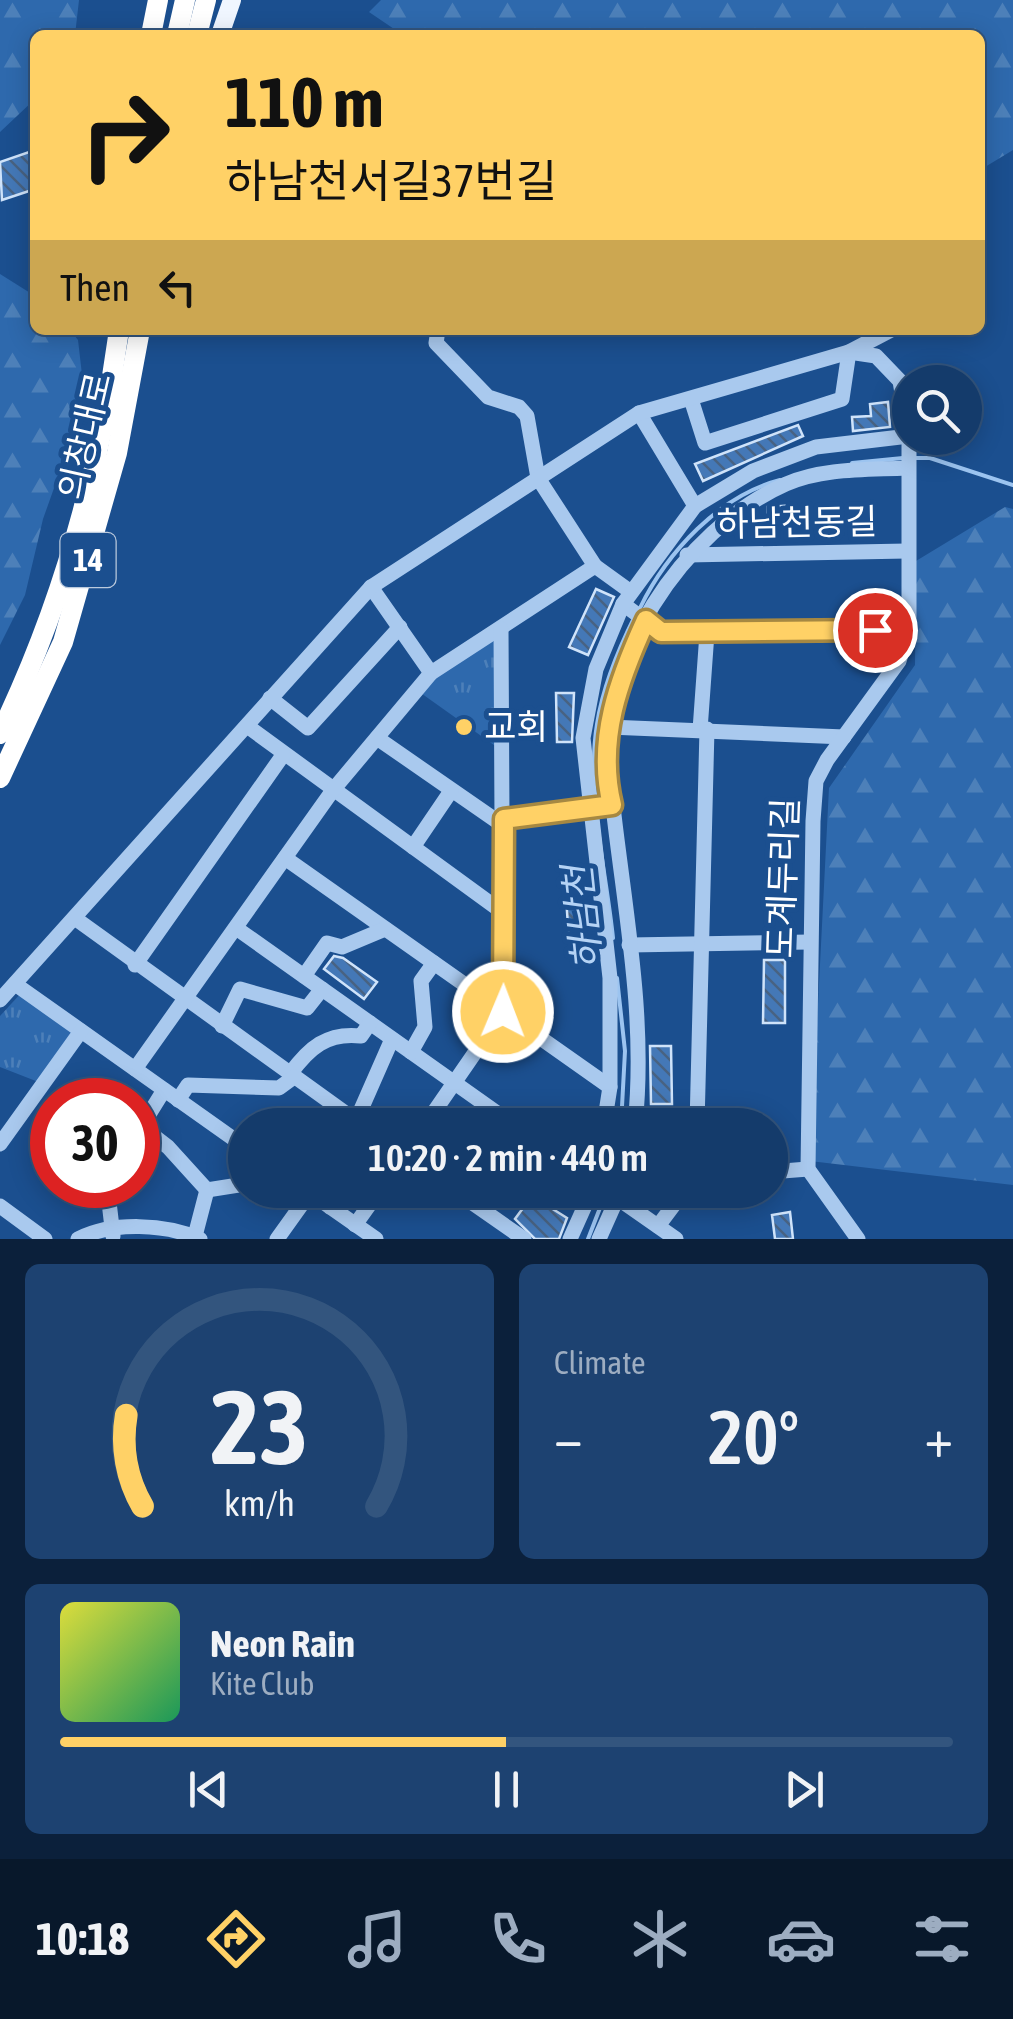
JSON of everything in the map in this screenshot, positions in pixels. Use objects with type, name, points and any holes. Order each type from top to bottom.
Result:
[{"type":"highway","points":[[151,30],[158,0]]},
{"type":"highway","points":[[178,30],[186,0]]},
{"type":"highway","points":[[198,30],[206,0]]},
{"type":"highway","name":"의창대로","points":[[0,734],[36,653],[86,505],[119,335]]},
{"type":"highway","name":"의창대로","points":[[0,778],[63,642],[117,453],[139,335]]},
{"type":"main road","points":[[222,30],[232,0]]},
{"type":"street","points":[[437,335],[436,344],[488,397],[519,408],[526,416],[538,478],[595,566],[661,632],[909,630]]},
{"type":"street","points":[[0,1000],[371,587],[638,413],[849,352],[881,335]]},
{"type":"street","points":[[691,398],[704,443],[842,400],[849,352]]},
{"type":"street","name":"도계두리길","points":[[849,352],[876,356],[892,373]]},
{"type":"street","points":[[638,413],[695,506]]},
{"type":"street","points":[[607,1108],[610,978],[600,806],[583,738],[596,669],[695,506],[753,471],[816,447],[892,443]]},
{"type":"street","name":"도계두리길","points":[[808,1169],[816,781],[900,661],[909,630],[907,455]]},
{"type":"street","name":"하남천동길","points":[[637,1108],[639,1084],[629,944],[600,806],[609,727],[635,608],[663,587],[714,528],[788,484],[832,472],[906,466]]},
{"type":"street","name":"하남천동길","points":[[687,555],[908,551]]},
{"type":"street","points":[[135,1070],[334,790],[431,672],[595,566]]},
{"type":"street","points":[[371,587],[431,672]]},
{"type":"street","points":[[270,698],[308,728],[400,628]]},
{"type":"street","points":[[436,1108],[503,1012],[500,629]]},
{"type":"street","points":[[697,1108],[707,632]]},
{"type":"street","points":[[248,726],[505,914]]},
{"type":"street","points":[[609,727],[844,737]]},
{"type":"street","points":[[377,738],[504,823],[600,806]]},
{"type":"street","points":[[136,966],[283,754]]},
{"type":"street","points":[[413,847],[452,791]]},
{"type":"street","points":[[285,858],[610,1087]]},
{"type":"street","points":[[76,919],[337,1108]]},
{"type":"street","points":[[236,928],[490,1108]]},
{"type":"street","points":[[304,976],[327,944],[342,946],[385,929]]},
{"type":"street","points":[[629,944],[810,942]]},
{"type":"street","points":[[412,1052],[425,1027],[421,981],[434,963]]},
{"type":"street","points":[[15,984],[228,1135]]},
{"type":"street","points":[[222,1026],[240,988],[307,1008],[322,989]]},
{"type":"street","points":[[160,1107],[188,1085],[279,1088],[314,1046],[340,1034],[361,1036],[370,1023]]},
{"type":"street","points":[[0,1144],[80,1031]]},
{"type":"street","points":[[366,1108],[392,1039]]},
{"type":"street","points":[[160,1141],[208,1190]]},
{"type":"street","points":[[788,1171],[808,1169],[858,1239]]},
{"type":"street","points":[[208,1190],[228,1187]]},
{"type":"street","points":[[78,1239],[156,1227],[198,1238],[208,1190]]},
{"type":"street","points":[[0,1206],[46,1239]]},
{"type":"street","points":[[109,1208],[112,1234]]},
{"type":"street","points":[[277,1239],[297,1208]]},
{"type":"street","points":[[331,1208],[376,1239]]},
{"type":"street","points":[[356,1225],[368,1208]]},
{"type":"street","points":[[480,1208],[524,1239]]},
{"type":"street","points":[[570,1239],[584,1208]]},
{"type":"street","points":[[599,1239],[609,1208]]},
{"type":"street","points":[[634,1208],[676,1239]]},
{"type":"street","points":[[658,1226],[672,1208]]},
{"type":"green space","points":[[0,0],[79,0],[76,30],[30,30],[30,104],[0,132]]},
{"type":"green space","points":[[381,0],[1013,0],[1013,150],[985,167],[985,30],[396,30],[369,12]]},
{"type":"green space","points":[[0,274],[30,293],[30,335],[74,335],[78,340],[85,401],[43,519],[25,595],[0,645]]},
{"type":"green space","points":[[1005,507],[1013,509],[1013,1185],[810,1161],[829,788],[915,665],[916,561]]},
{"type":"green space","points":[[499,631],[501,750],[418,691]]},
{"type":"green space","points":[[23,991],[76,1033],[44,1078],[30,1079],[0,1067],[0,1016]]},
{"type":"building","points":[[30,152],[30,191],[2,200],[0,162]]},
{"type":"building","points":[[888,402],[890,427],[853,431],[852,417],[871,416],[870,404]]},
{"type":"building","points":[[798,425],[803,436],[703,481],[695,464]]},
{"type":"building","points":[[795,505],[795,521],[768,522],[768,507]]},
{"type":"building","points":[[596,589],[614,597],[588,655],[569,647]]},
{"type":"building","points":[[556,693],[574,693],[572,742],[557,742]]},
{"type":"building","points":[[582,896],[587,954],[570,955],[566,897]]},
{"type":"building","points":[[334,956],[377,982],[364,999],[324,969]]},
{"type":"building","points":[[764,960],[785,960],[785,1023],[763,1023]]},
{"type":"building","points":[[650,1046],[671,1046],[672,1104],[651,1104]]},
{"type":"building","points":[[523,1208],[551,1208],[567,1218],[559,1239],[535,1239],[515,1219]]},
{"type":"building","points":[[790,1212],[793,1239],[775,1239],[772,1215]]},
{"type":"waterway","name":"하남천","points":[[852,463],[903,458]]},
{"type":"waterway","name":"하남천","points":[[912,458],[930,458],[1013,485]]},
{"type":"waterway","name":"하남천","points":[[640,608],[665,567],[697,529],[736,499],[780,480]]},
{"type":"waterway","name":"하남천","points":[[613,938],[595,804],[594,750],[607,682],[635,616]]},
{"type":"waterway","name":"하남천","points":[[617,978],[625,1051],[622,1108]]},
{"type":"waterway","name":"하남천","points":[[588,1239],[600,1208]]},
{"type":"place","name":"교회","points":[[464,727]]},
{"type":"route","points":[[503,1012],[504,819],[612,805],[606,778],[609,727],[621,675],[646,620],[661,632],[875,630]]}]
